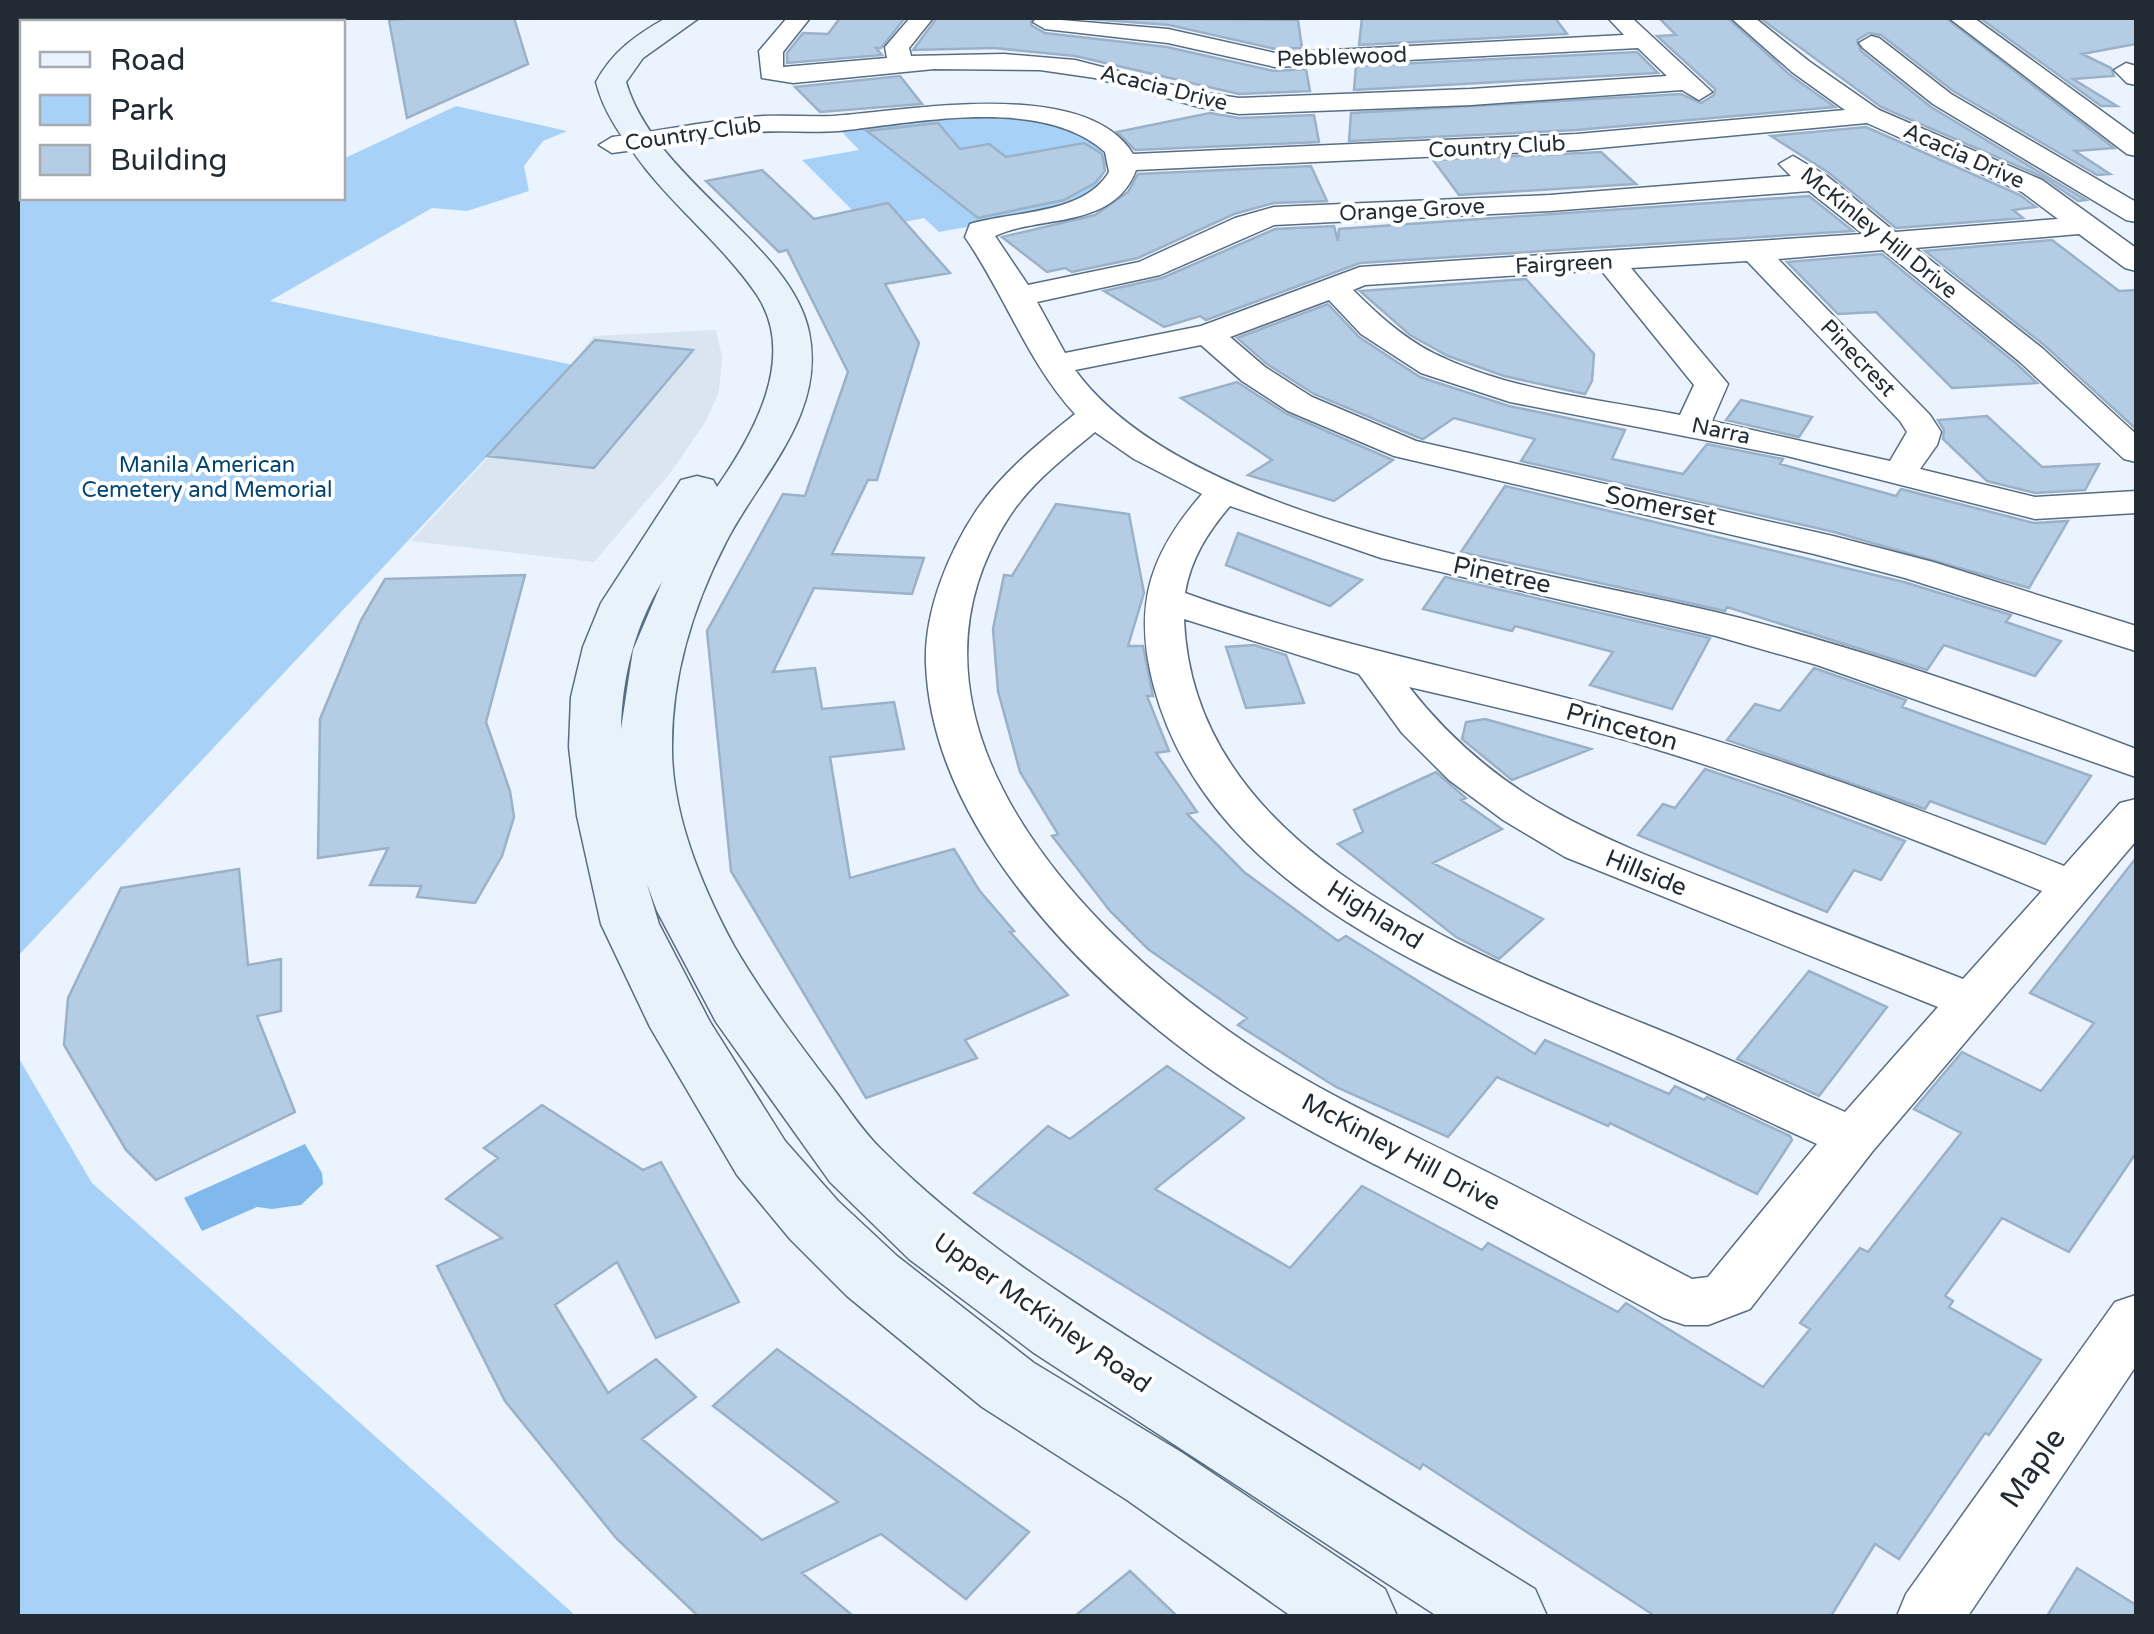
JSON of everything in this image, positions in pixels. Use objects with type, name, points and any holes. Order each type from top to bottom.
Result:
[{"type":"main road","name":"Upper McKinley Road","points":[[658,18],[616,42],[588,74],[586,97],[634,153],[744,302],[752,329],[756,380],[713,495],[704,540],[658,650],[645,747],[654,813],[686,911],[738,1007],[854,1164],[933,1240],[1060,1332],[1506,1616]]},
{"type":"main road","name":"Upper McKinley Road","points":[[634,153],[611,82],[618,67],[640,44],[685,18]]},
{"type":"main road","name":"Upper McKinley Road","points":[[713,495],[625,603],[608,646],[596,697],[600,781],[620,890],[630,924],[681,1026],[762,1158],[814,1220],[872,1276],[1008,1385],[1154,1476],[1356,1616]]},
{"type":"street","name":"Acacia Drive","points":[[800,18],[771,51],[771,73],[793,76],[900,63],[1020,62],[1107,72],[1239,106],[1471,97],[1686,82]]},
{"type":"street","points":[[900,63],[897,48],[922,18]]},
{"type":"street","name":"McKinley Hill Drive","points":[[1620,18],[1686,82],[2032,355],[2136,452]]},
{"type":"street","name":"Acacia Drive","points":[[1742,18],[1870,115],[2008,174],[2136,262]]},
{"type":"street","points":[[1960,18],[2136,148]]},
{"type":"street","points":[[1008,110],[1020,62],[1046,20]]},
{"type":"street","name":"Pebblewood","points":[[1046,20],[1170,27],[1288,61],[1642,41]]},
{"type":"street","points":[[1507,28],[1525,48]]},
{"type":"street","points":[[1871,44],[1942,100],[2136,214]]},
{"type":"street","name":"Country Club","points":[[634,153],[785,139],[834,123],[948,109],[1008,110],[1057,120],[1096,133],[1118,152],[1123,163],[1380,154],[1746,129],[1870,115]]},
{"type":"street","name":"Pinetree","points":[[1123,163],[1122,174],[1112,187],[1076,208],[980,230],[980,238],[1003,264],[1022,295],[1033,328],[1054,366],[1094,415],[1138,446],[1224,492],[1288,518],[1421,558],[1733,628],[1877,672],[2136,764]]},
{"type":"street","name":"Orange Grove","points":[[1022,295],[1091,283],[1162,264],[1247,220],[1274,216],[1550,202],[1817,182]]},
{"type":"street","name":"Fairgreen","points":[[1054,366],[1208,334],[1261,318],[1360,276],[1755,252],[2087,225]]},
{"type":"street","name":"Pinecrest","points":[[1755,252],[1913,414],[1924,432],[1920,445],[1899,473]]},
{"type":"street","points":[[1610,262],[1711,384],[1694,425]]},
{"type":"street","name":"Narra","points":[[1332,286],[1372,327],[1433,366],[1522,395],[1694,425],[2035,508],[2136,502]]},
{"type":"street","points":[[1614,314],[1654,312]]},
{"type":"street","name":"Somerset","points":[[1208,334],[1274,392],[1355,431],[1406,449],[1820,544],[1919,570],[2136,639]]},
{"type":"street","name":"McKinley Hill Drive","points":[[1094,415],[1023,479],[985,526],[952,620],[946,664],[953,714],[971,768],[1040,883],[1090,944],[1146,995],[1226,1055],[1319,1112],[1685,1302],[1708,1302],[1729,1293],[1852,1138],[2136,813]]},
{"type":"street","name":"Highland","points":[[1224,492],[1184,540],[1170,566],[1164,598],[1165,642],[1182,719],[1210,768],[1250,818],[1307,871],[1438,954],[1524,996],[1639,1042],[1852,1138]]},
{"type":"street","name":"Princeton","points":[[1164,598],[1234,624],[1374,666],[1594,718],[1722,756],[1871,806],[2072,886]]},
{"type":"street","name":"Hillside","points":[[1374,666],[1432,745],[1478,785],[1529,820],[1581,847],[1972,1001]]},
{"type":"street","name":"Maple","points":[[1930,1616],[2136,1319]]},
{"type":"shaded area","points":[[716,330],[722,357],[719,392],[706,421],[671,472],[594,562],[411,541],[573,365],[593,336]]},
{"type":"shaded area","points":[[305,1144],[322,1173],[323,1184],[301,1205],[257,1207],[202,1231],[184,1198]]},
{"type":"green space","name":"Manila American Cemetery and Memorial","points":[[456,106],[567,131],[543,141],[524,166],[529,191],[467,211],[432,208],[270,301],[573,365],[18,956],[18,108],[20,200],[345,200],[345,158]]},
{"type":"green space","points":[[946,116],[1010,119],[1062,127],[1100,147],[1106,162],[1104,173],[1086,194],[1065,205],[1012,220],[939,232],[924,218],[871,229],[802,160],[859,150],[840,130]]},
{"type":"green space","points":[[18,1057],[92,1183],[576,1616],[18,1616]]},
{"type":"building","points":[[514,18],[528,64],[407,118],[389,20]]},
{"type":"building","points":[[840,18],[905,18],[881,48],[876,48],[882,55],[787,63],[787,53],[803,33],[828,34]]},
{"type":"building","points":[[937,18],[1032,18],[1031,25],[1045,33],[1167,47],[1274,71],[1306,69],[1310,91],[1239,94],[1075,56],[994,48],[913,50]]},
{"type":"building","points":[[1076,18],[1298,20],[1302,48],[1275,49],[1169,25]]},
{"type":"building","points":[[1362,18],[1555,18],[1567,34],[1359,45]]},
{"type":"building","points":[[1659,18],[1728,18],[1790,75],[1835,107],[1577,130],[1349,141],[1351,113],[1681,94],[1701,103],[1714,95],[1715,89],[1657,36],[1676,35]]},
{"type":"building","points":[[1760,18],[1946,18],[2114,148],[2075,151],[2110,174],[2097,175],[1953,91],[1881,35],[1869,33],[1857,40],[1861,51],[1931,107],[2086,200],[2078,201],[2043,177],[1881,107]]},
{"type":"building","points":[[1980,18],[2136,18],[2136,44],[2082,54],[2111,68],[2114,76],[2073,79],[2117,106],[2101,106]]},
{"type":"building","points":[[1637,52],[1658,73],[1354,90],[1356,66]]},
{"type":"building","points":[[900,76],[922,104],[820,112],[795,87]]},
{"type":"building","points":[[1210,113],[1239,118],[1314,115],[1319,142],[1135,150],[1117,132]]},
{"type":"building","points":[[938,123],[960,149],[989,144],[1006,157],[1084,143],[1102,154],[1105,171],[1095,183],[1064,200],[978,218],[867,131]]},
{"type":"building","points":[[1866,127],[2020,195],[2036,207],[2013,210],[2023,218],[1896,228],[1829,173],[1771,136]]},
{"type":"building","points":[[1601,152],[1636,184],[1459,195],[1433,160]]},
{"type":"building","points":[[1311,166],[1327,201],[1274,203],[1234,214],[1138,258],[1072,272],[1065,268],[1047,272],[1002,237],[1095,215],[1128,192],[1138,174]]},
{"type":"building","points":[[762,170],[814,219],[888,203],[950,273],[885,284],[919,343],[877,480],[868,480],[832,554],[924,558],[912,594],[814,588],[773,672],[815,668],[822,709],[894,702],[904,749],[830,757],[850,878],[954,849],[979,890],[1014,931],[1010,932],[1068,995],[965,1040],[977,1058],[866,1098],[731,871],[707,631],[783,494],[805,496],[848,372],[787,250],[779,252],[706,181]]},
{"type":"building","points":[[1809,196],[1853,231],[1360,263],[1206,320],[1200,316],[1164,327],[1104,291],[1162,278],[1275,229],[1334,226],[1338,241],[1339,229]]},
{"type":"building","points":[[2052,240],[2119,291],[2136,290],[2136,429],[2044,345],[1925,251]]},
{"type":"building","points":[[1882,254],[2037,383],[1952,388],[1876,312],[1838,314],[1787,262]]},
{"type":"building","points":[[1526,279],[1594,354],[1592,381],[1585,394],[1504,376],[1448,356],[1410,335],[1360,291]]},
{"type":"building","points":[[1328,304],[1359,337],[1420,377],[1509,406],[1625,430],[1612,459],[1683,474],[1707,444],[1783,459],[1780,464],[1896,496],[1901,489],[2034,523],[2068,521],[2029,588],[1834,532],[1521,461],[1535,439],[1454,418],[1423,439],[1314,394],[1267,364],[1237,338]]},
{"type":"building","points":[[595,340],[693,350],[594,468],[487,456]]},
{"type":"building","points":[[1237,382],[1287,414],[1393,460],[1334,501],[1248,475],[1272,460],[1181,398]]},
{"type":"building","points":[[1741,400],[1812,417],[1799,437],[1726,420]]},
{"type":"building","points":[[1987,416],[2042,467],[2099,464],[2085,490],[2035,493],[1987,481],[1943,439],[1944,430],[1938,420]]},
{"type":"building","points":[[1505,486],[1904,582],[2011,615],[2006,622],[2061,641],[2035,676],[1944,645],[1927,670],[1727,607],[1725,611],[1461,552]]},
{"type":"building","points":[[1056,504],[1129,514],[1144,593],[1128,646],[1143,646],[1153,696],[1147,696],[1169,751],[1156,753],[1197,812],[1187,814],[1244,872],[1338,941],[1346,936],[1535,1054],[1545,1040],[1669,1094],[1675,1086],[1704,1100],[1707,1097],[1790,1136],[1792,1140],[1757,1194],[1610,1123],[1608,1126],[1497,1077],[1448,1137],[1336,1087],[1238,1025],[1247,1018],[1148,949],[1110,911],[1052,836],[1058,834],[1020,772],[998,691],[993,629],[1004,575],[1012,576]]},
{"type":"building","points":[[1238,533],[1362,580],[1330,606],[1226,565]]},
{"type":"building","points":[[525,575],[486,722],[510,791],[514,817],[502,856],[475,903],[417,897],[421,886],[370,885],[388,848],[318,858],[320,719],[361,620],[385,579]]},
{"type":"building","points":[[1445,577],[1710,638],[1672,709],[1590,685],[1613,652],[1515,626],[1512,631],[1423,609]]},
{"type":"building","points":[[1254,645],[1286,655],[1304,703],[1246,708],[1226,647]]},
{"type":"building","points":[[1814,668],[1906,700],[1902,707],[2091,776],[2045,844],[1930,801],[1925,809],[1727,740],[1755,704],[1780,711]]},
{"type":"building","points":[[1485,719],[1591,749],[1512,780],[1462,739],[1466,722]]},
{"type":"building","points":[[1705,769],[1905,841],[1881,880],[1854,870],[1827,912],[1638,835],[1663,804],[1675,808]]},
{"type":"building","points":[[1436,772],[1466,798],[1461,800],[1502,829],[1433,863],[1543,919],[1499,959],[1456,937],[1338,844],[1363,832],[1354,810]]},
{"type":"building","points":[[2136,858],[2136,1153],[2069,1252],[2002,1218],[1945,1296],[1953,1301],[1949,1307],[2041,1360],[1989,1435],[1985,1433],[1899,1559],[1875,1544],[1831,1616],[1655,1616],[1423,1464],[1420,1469],[974,1193],[1048,1126],[1070,1139],[1167,1066],[1244,1118],[1155,1189],[1290,1268],[1362,1186],[1482,1250],[1488,1243],[1618,1312],[1626,1303],[1763,1387],[1810,1329],[1800,1323],[1860,1248],[1868,1252],[1961,1133],[1914,1109],[1962,1052],[2041,1091],[2094,1023],[2030,993]]},
{"type":"building","points":[[239,869],[248,965],[281,959],[281,1011],[257,1016],[295,1112],[156,1180],[126,1150],[64,1045],[68,998],[121,888]]},
{"type":"building","points":[[1809,971],[1887,1007],[1819,1096],[1737,1059]]},
{"type":"building","points":[[542,1105],[643,1170],[661,1162],[739,1302],[656,1338],[617,1262],[555,1305],[608,1393],[656,1359],[696,1397],[642,1439],[762,1540],[838,1502],[713,1406],[777,1349],[1029,1532],[966,1599],[881,1534],[802,1573],[853,1616],[698,1616],[616,1538],[505,1401],[437,1266],[502,1238],[446,1199],[498,1158],[484,1148]]},
{"type":"building","points":[[2077,1568],[2136,1605],[2136,1616],[2047,1616]]},
{"type":"building","points":[[1130,1571],[1177,1616],[1075,1616]]}]
